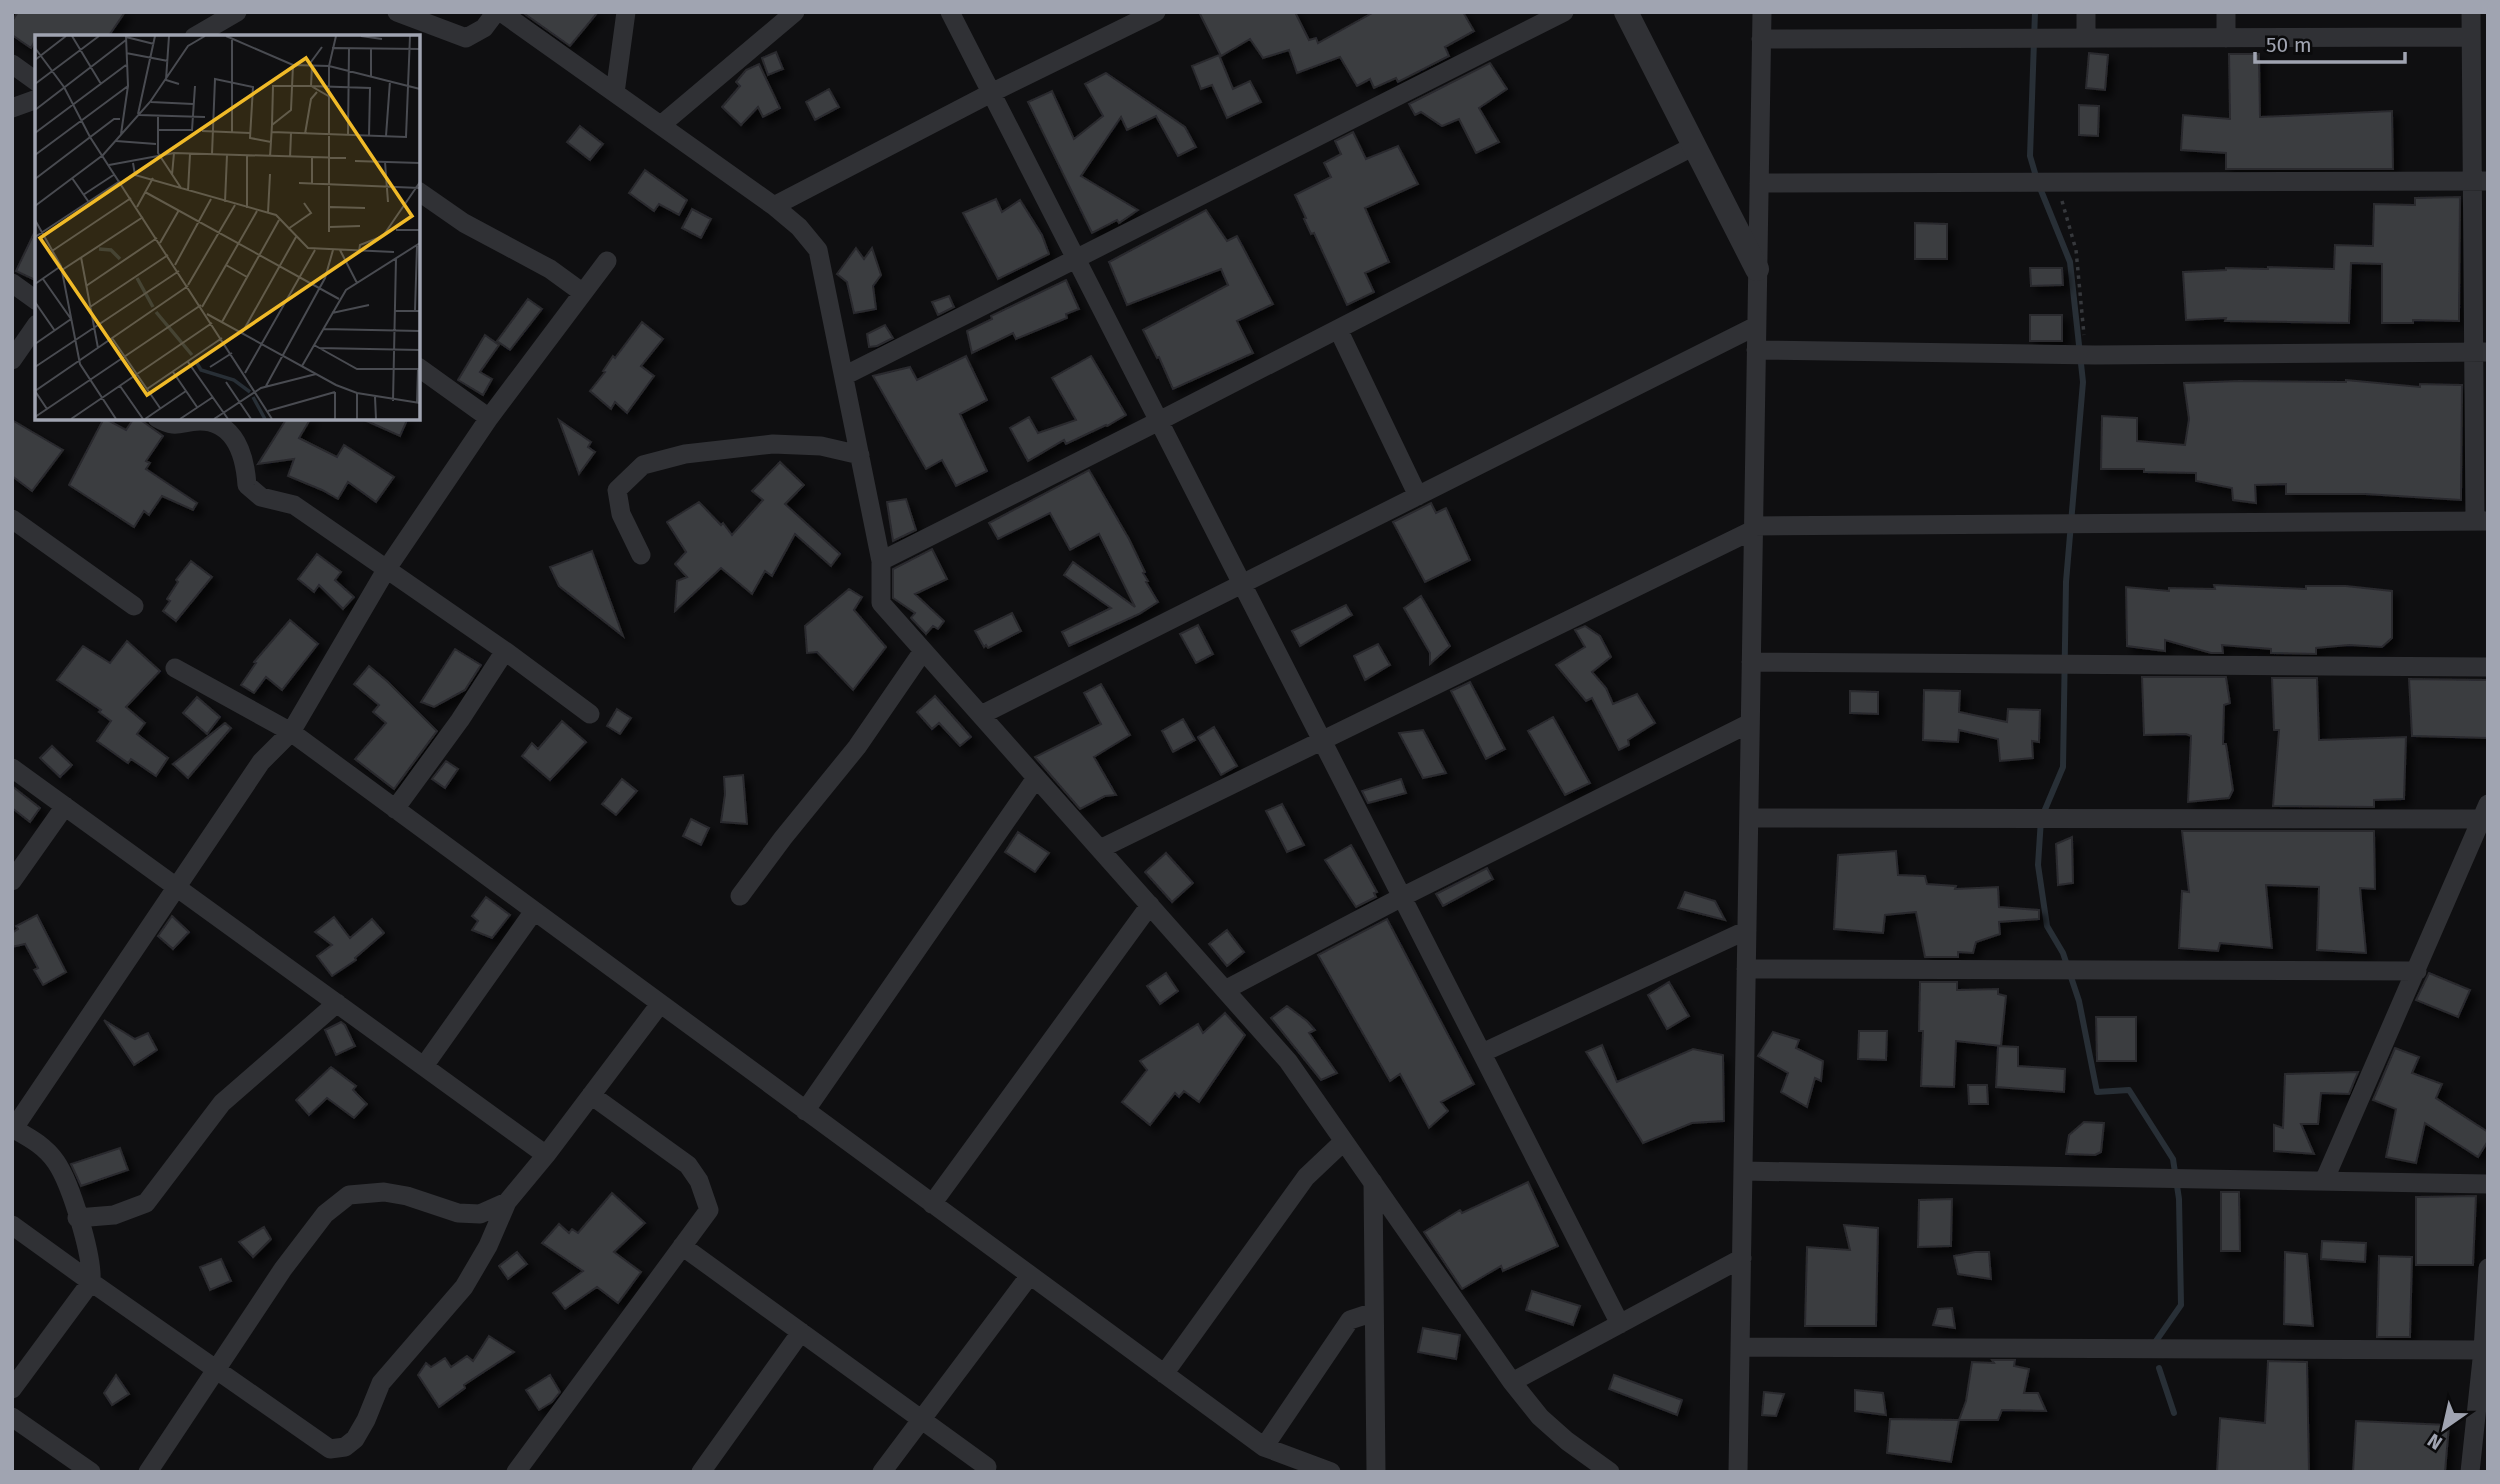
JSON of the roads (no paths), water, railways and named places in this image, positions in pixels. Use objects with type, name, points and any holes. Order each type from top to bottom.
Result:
[{"type":"street","points":[[197,35],[237,12]]},
{"type":"street","points":[[397,12],[466,38],[484,28],[498,12],[661,125],[799,227],[818,250],[881,561],[881,603],[1288,1061],[1512,1382],[1540,1417],[1567,1441],[1611,1472]]},
{"type":"street","points":[[615,93],[626,12]]},
{"type":"street","points":[[661,125],[795,12]]},
{"type":"street","points":[[950,12],[1620,1324]]},
{"type":"street","points":[[774,206],[991,93],[1156,12]]},
{"type":"street","points":[[844,376],[1564,12]]},
{"type":"street","points":[[1626,12],[1757,269]]},
{"type":"street","points":[[1738,1472],[1762,12]]},
{"type":"street","points":[[2086,12],[2086,38]]},
{"type":"street","points":[[2226,12],[2226,38]]},
{"type":"street","points":[[1100,849],[1753,528],[2482,521],[2480,181],[2471,12]]},
{"type":"street","points":[[1761,39],[2471,37]]},
{"type":"street","points":[[12,64],[35,81]]},
{"type":"street","points":[[12,108],[35,100]]},
{"type":"street","points":[[881,561],[1694,146]]},
{"type":"street","points":[[1759,183],[2480,181]]},
{"type":"street","points":[[420,192],[464,223],[550,269],[583,292]]},
{"type":"street","points":[[12,1389],[92,1282],[92,1267],[78,1218],[67,1183],[57,1163],[41,1145],[13,1130],[261,762],[290,732],[386,570],[489,418],[607,261]]},
{"type":"street","points":[[12,283],[35,300]]},
{"type":"street","points":[[981,715],[1756,326]]},
{"type":"street","points":[[12,360],[35,327]]},
{"type":"street","points":[[1338,329],[1418,496]]},
{"type":"street","points":[[1756,350],[2090,355],[2481,352]]},
{"type":"street","points":[[420,369],[489,418]]},
{"type":"street","points":[[162,420],[176,426],[201,421],[219,426],[236,440],[245,459],[247,485],[261,497],[294,505],[505,651],[590,714]]},
{"type":"street","points":[[641,555],[621,514],[617,490],[642,465],[685,454],[773,444],[821,446],[860,455]]},
{"type":"street","points":[[12,519],[134,606]]},
{"type":"street","points":[[740,896],[857,747],[923,650]]},
{"type":"street","points":[[396,809],[460,720],[505,651]]},
{"type":"street","points":[[1751,662],[2488,667]]},
{"type":"street","points":[[175,668],[290,732],[1264,1447],[1331,1472]]},
{"type":"street","points":[[1225,990],[1402,897],[1750,723]]},
{"type":"street","points":[[12,768],[546,1155]]},
{"type":"street","points":[[805,1111],[1036,778]]},
{"type":"street","points":[[12,881],[65,806]]},
{"type":"street","points":[[1749,818],[2485,812],[2325,1181]]},
{"type":"street","points":[[932,1204],[1150,905]]},
{"type":"street","points":[[424,1066],[534,911]]},
{"type":"street","points":[[1482,1054],[1747,930]]},
{"type":"street","points":[[1746,969],[2417,971]]},
{"type":"street","points":[[78,1218],[114,1215],[146,1203],[222,1103],[337,1003]]},
{"type":"street","points":[[12,1225],[330,1449],[345,1447],[355,1438],[366,1420],[381,1383],[464,1287],[488,1246],[507,1202],[546,1155],[660,1004]]},
{"type":"street","points":[[516,1472],[709,1210],[699,1181],[688,1165],[591,1095]]},
{"type":"street","points":[[1164,1374],[1306,1177],[1345,1141]]},
{"type":"street","points":[[1743,1171],[2488,1184]]},
{"type":"street","points":[[1373,1182],[1376,1472]]},
{"type":"street","points":[[148,1472],[283,1269],[325,1214],[349,1195],[384,1192],[407,1196],[458,1213],[480,1214],[507,1202]]},
{"type":"street","points":[[682,1246],[987,1467]]},
{"type":"street","points":[[1512,1382],[1742,1258]]},
{"type":"street","points":[[2470,1472],[2484,1344],[2488,1268]]},
{"type":"street","points":[[882,1472],[1030,1275]]},
{"type":"street","points":[[1264,1447],[1350,1320],[1374,1312]]},
{"type":"street","points":[[702,1472],[802,1332]]},
{"type":"street","points":[[1740,1347],[2484,1344]]},
{"type":"street","points":[[17,1423],[91,1472]]},
{"type":"waterway","points":[[2035,12],[2030,156],[2070,262],[2083,382],[2066,582],[2063,767],[2041,819],[2038,865],[2047,926],[2063,953],[2079,1001],[2097,1092],[2129,1090],[2173,1159],[2179,1199],[2181,1305],[2156,1341]]},
{"type":"waterway","points":[[2159,1368],[2174,1413]]}]
